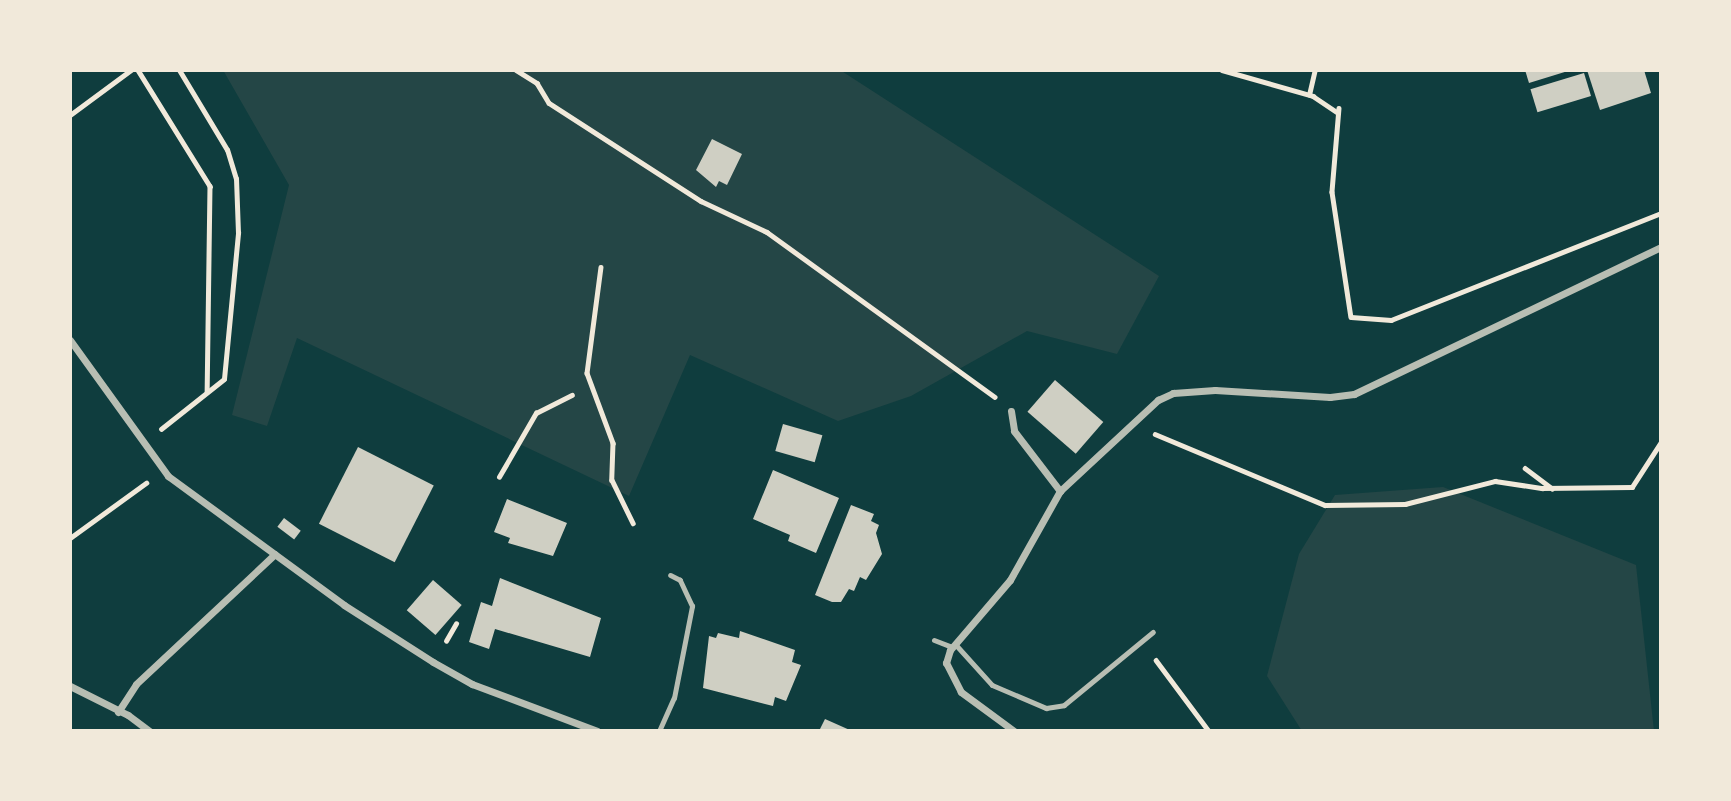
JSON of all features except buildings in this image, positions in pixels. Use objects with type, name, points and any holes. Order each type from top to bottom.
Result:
[{"type":"street","points":[[1014,731],[961,692],[946,663],[954,646],[1010,580],[1060,491],[1158,400],[1173,393],[1354,394],[1661,247]]},
{"type":"street","points":[[70,340],[164,470],[275,554],[344,605],[472,684],[597,731]]},
{"type":"street","points":[[1011,411],[1014,431],[1060,491]]},
{"type":"street","points":[[118,712],[136,684],[275,554]]},
{"type":"street","points":[[70,686],[149,731]]},
{"type":"lane","points":[[659,731],[674,698],[692,606],[680,580],[670,575]]},
{"type":"lane","points":[[934,640],[954,646],[992,685],[1046,708],[1064,705],[1153,632]]},
{"type":"path","points":[[70,106],[72,113],[131,70]]},
{"type":"path","points":[[138,70],[210,186],[207,392]]},
{"type":"path","points":[[145,444],[224,379],[238,233],[236,179],[227,150],[179,70]]},
{"type":"path","points":[[516,70],[537,83],[549,103],[631,156],[701,201],[767,232],[1011,411]]},
{"type":"path","points":[[1223,70],[1309,95],[1339,111],[1332,192],[1351,317],[1391,320],[1661,213]]},
{"type":"path","points":[[1309,95],[1315,70]]},
{"type":"path","points":[[601,267],[587,373],[613,443],[612,480],[633,523]]},
{"type":"path","points":[[499,477],[536,414],[572,395]]},
{"type":"path","points":[[1131,424],[1325,505],[1405,504],[1495,481],[1552,488],[1632,487],[1661,442]]},
{"type":"path","points":[[1525,468],[1552,488]]},
{"type":"path","points":[[70,538],[164,470]]},
{"type":"path","points":[[1142,642],[1209,731]]},
{"type":"shaded area","points":[[223,70],[840,70],[1159,276],[1117,354],[1027,331],[911,396],[838,421],[690,355],[629,496],[297,338],[267,426],[232,415],[289,185]]},
{"type":"shaded area","points":[[1443,487],[1636,565],[1654,731],[1302,731],[1267,676],[1299,554],[1335,495]]}]
